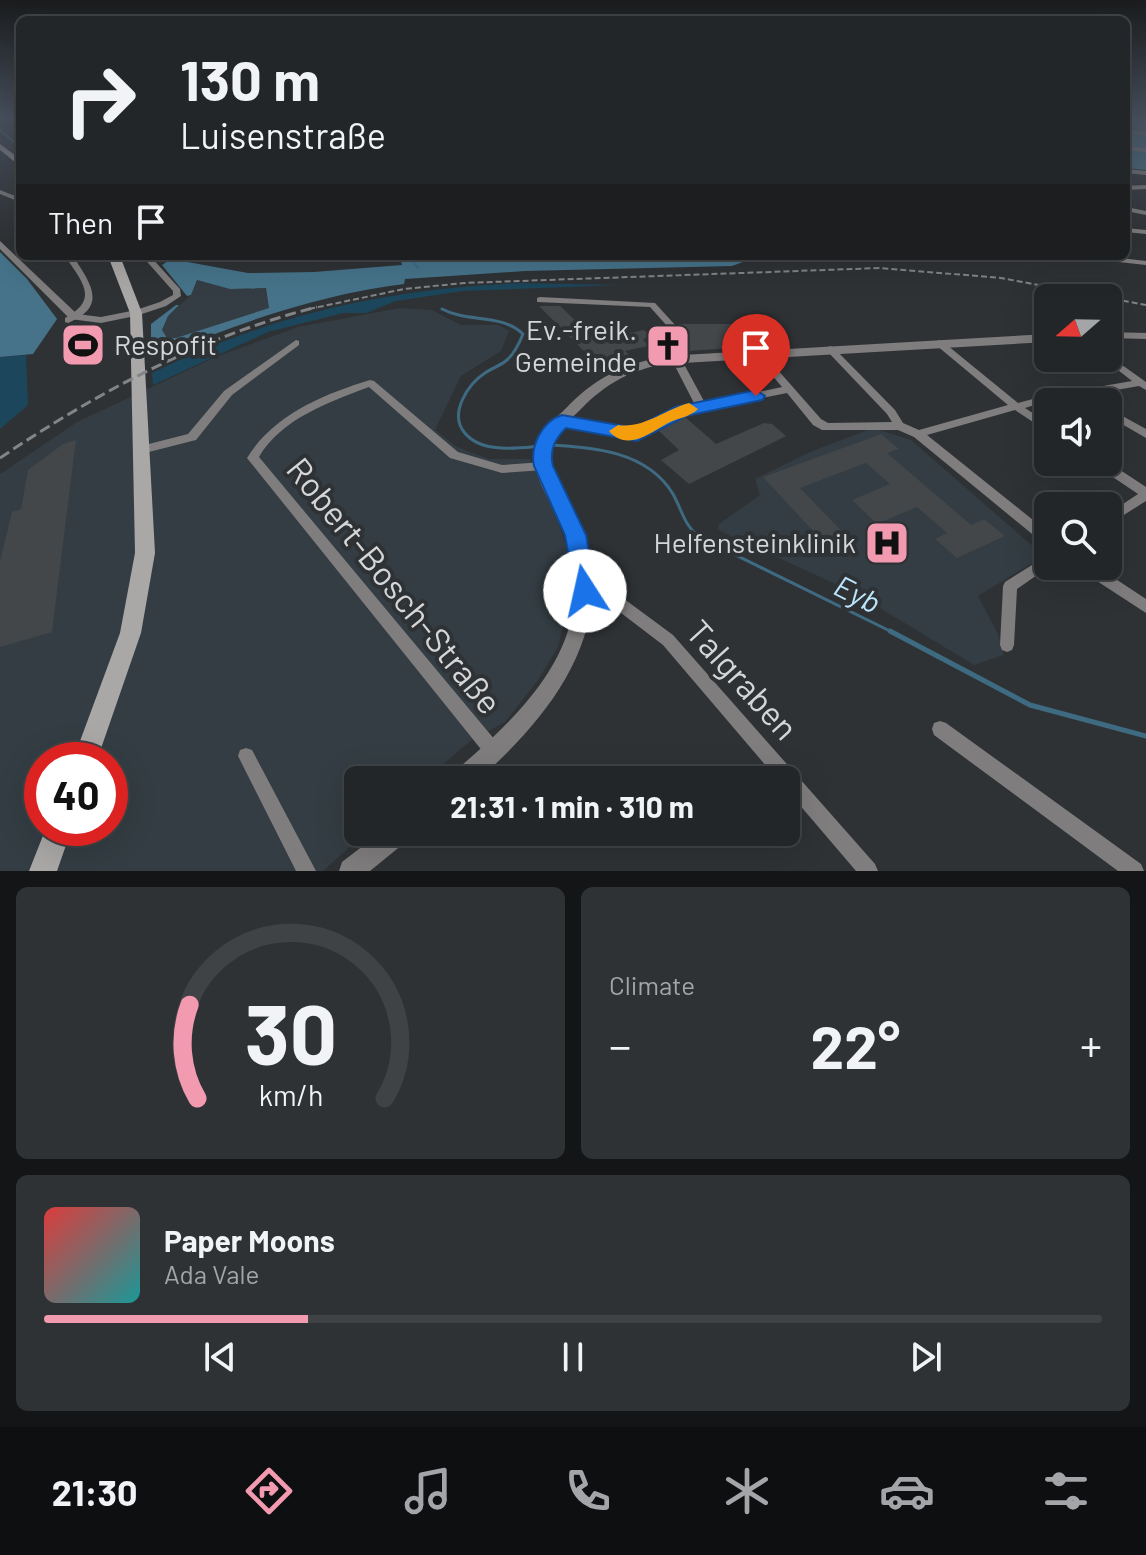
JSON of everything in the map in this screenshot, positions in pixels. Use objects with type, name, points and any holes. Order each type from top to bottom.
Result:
[{"type":"main road","points":[[91,742],[139,609],[145,553],[136,313],[116,260]]},
{"type":"main road","points":[[43,871],[52,846]]},
{"type":"street","points":[[0,244],[71,319],[101,320],[136,313],[171,301],[177,296],[177,291],[150,260]]},
{"type":"street","points":[[71,260],[90,299],[89,306],[71,319]]},
{"type":"street","points":[[1119,260],[1146,263]]},
{"type":"street","points":[[540,300],[652,305],[672,326],[682,362],[701,406]]},
{"type":"street","points":[[1122,335],[1146,336]]},
{"type":"street","points":[[478,766],[545,695],[576,631],[585,591],[575,535],[544,453],[562,421],[588,393],[614,374],[650,362],[1034,339]]},
{"type":"street","points":[[141,450],[192,437],[228,393],[296,343]]},
{"type":"street","points":[[939,343],[1034,419]]},
{"type":"street","points":[[830,349],[891,412],[899,426]]},
{"type":"street","points":[[759,354],[817,422],[826,427],[899,426],[918,434],[1034,528]]},
{"type":"street","points":[[1122,369],[1142,385]]},
{"type":"street","name":"Robert-Bosch-Straße","points":[[494,752],[253,458],[270,435],[307,409],[370,383],[454,455],[502,469],[544,453]]},
{"type":"street","points":[[1122,388],[1142,385]]},
{"type":"street","points":[[562,421],[637,434],[681,411],[790,389]]},
{"type":"street","points":[[918,434],[1034,404]]},
{"type":"street","points":[[1122,419],[1146,434]]},
{"type":"street","points":[[1120,476],[1146,494],[1122,510]]},
{"type":"street","points":[[1007,645],[1010,586],[1034,570]]},
{"type":"street","points":[[1106,580],[1146,607]]},
{"type":"street","name":"Talgraben","points":[[585,591],[607,594],[668,640],[868,871]]},
{"type":"street","points":[[940,729],[1134,871]]},
{"type":"street","points":[[246,756],[306,871]]},
{"type":"street","points":[[364,867],[386,846]]},
{"type":"shaded area","points":[[1130,158],[1146,158],[1146,170],[1130,168]]},
{"type":"shaded area","points":[[0,252],[27,279],[57,319],[33,354],[0,357]]},
{"type":"shaded area","points":[[170,260],[248,273],[314,272],[402,265],[401,260],[748,260],[732,266],[525,271],[405,279],[404,284],[339,296],[275,313],[151,359],[151,324],[176,305],[179,305],[168,316],[162,330],[167,338],[176,338],[269,308],[266,288],[230,289],[197,280],[191,295],[187,296],[162,265]]},
{"type":"shaded area","points":[[197,280],[231,289],[266,288],[269,308],[176,338],[167,338],[162,330],[168,316],[191,295]]},
{"type":"shaded area","points":[[520,283],[619,285],[463,291],[396,301],[366,313],[343,313],[268,332],[153,385],[152,373],[197,352],[286,320],[331,308],[423,291]]},
{"type":"shaded area","points":[[400,308],[432,310],[461,325],[499,325],[509,331],[501,351],[461,376],[435,430],[457,447],[489,459],[530,459],[555,512],[575,575],[558,647],[538,680],[505,722],[470,741],[441,766],[344,766],[344,846],[351,846],[323,871],[0,871],[0,474],[77,422],[218,356],[298,327]]},
{"type":"shaded area","points":[[26,355],[28,405],[0,429],[0,357]]},
{"type":"shaded area","name":"Helfensteinklinik","points":[[873,428],[911,440],[1034,547],[1034,562],[978,596],[998,634],[1004,655],[974,665],[855,593],[718,530],[719,524],[760,495],[755,479],[810,452]]},
{"type":"building","points":[[539,306],[560,306],[596,340],[644,330],[650,337],[643,339],[648,346],[625,351],[633,358],[601,368]]},
{"type":"building","points":[[678,324],[733,324],[735,333],[727,333],[731,348],[689,351]]},
{"type":"building","points":[[685,417],[716,444],[764,423],[772,424],[786,436],[689,484],[661,460],[679,450],[659,431]]},
{"type":"building","name":"Helfensteinklinik","points":[[881,434],[899,449],[887,453],[971,525],[984,519],[1005,536],[957,558],[935,539],[947,533],[917,507],[877,524],[852,500],[890,484],[866,463],[800,488],[859,549],[838,558],[763,477]]},
{"type":"building","points":[[76,440],[52,632],[0,647],[0,561],[12,512],[21,509],[28,470],[63,444]]},
{"type":"waterway","name":"Eyb","points":[[412,260],[418,268]]},
{"type":"waterway","name":"Eyb","points":[[442,309],[505,323],[523,334],[510,357],[479,378],[467,391],[459,416],[464,432],[471,439],[490,447],[541,446]]},
{"type":"waterway","name":"Eyb","points":[[548,445],[583,447],[618,454],[649,468],[673,494],[687,522],[699,537],[891,631]]},
{"type":"waterway","name":"Eyb","points":[[891,631],[1030,705],[1146,736]]},
{"type":"railway","points":[[312,308],[404,289],[464,283],[880,268],[1001,278],[1146,305]]},
{"type":"railway","points":[[312,308],[317,307]]},
{"type":"railway","points":[[0,458],[75,411],[152,369],[233,334],[312,308]]},
{"type":"slow traffic","points":[[618,431],[637,434],[689,409]]},
{"type":"place","name":"Respofit","points":[[83,345]]},
{"type":"place","name":"Ev.-freik. Gemeinde","points":[[668,346]]},
{"type":"place","name":"Helfensteinklinik","points":[[887,543]]},
{"type":"route","points":[[585,591],[575,535],[555,496],[541,456],[547,437],[562,421],[637,434],[681,411],[756,396]]}]
